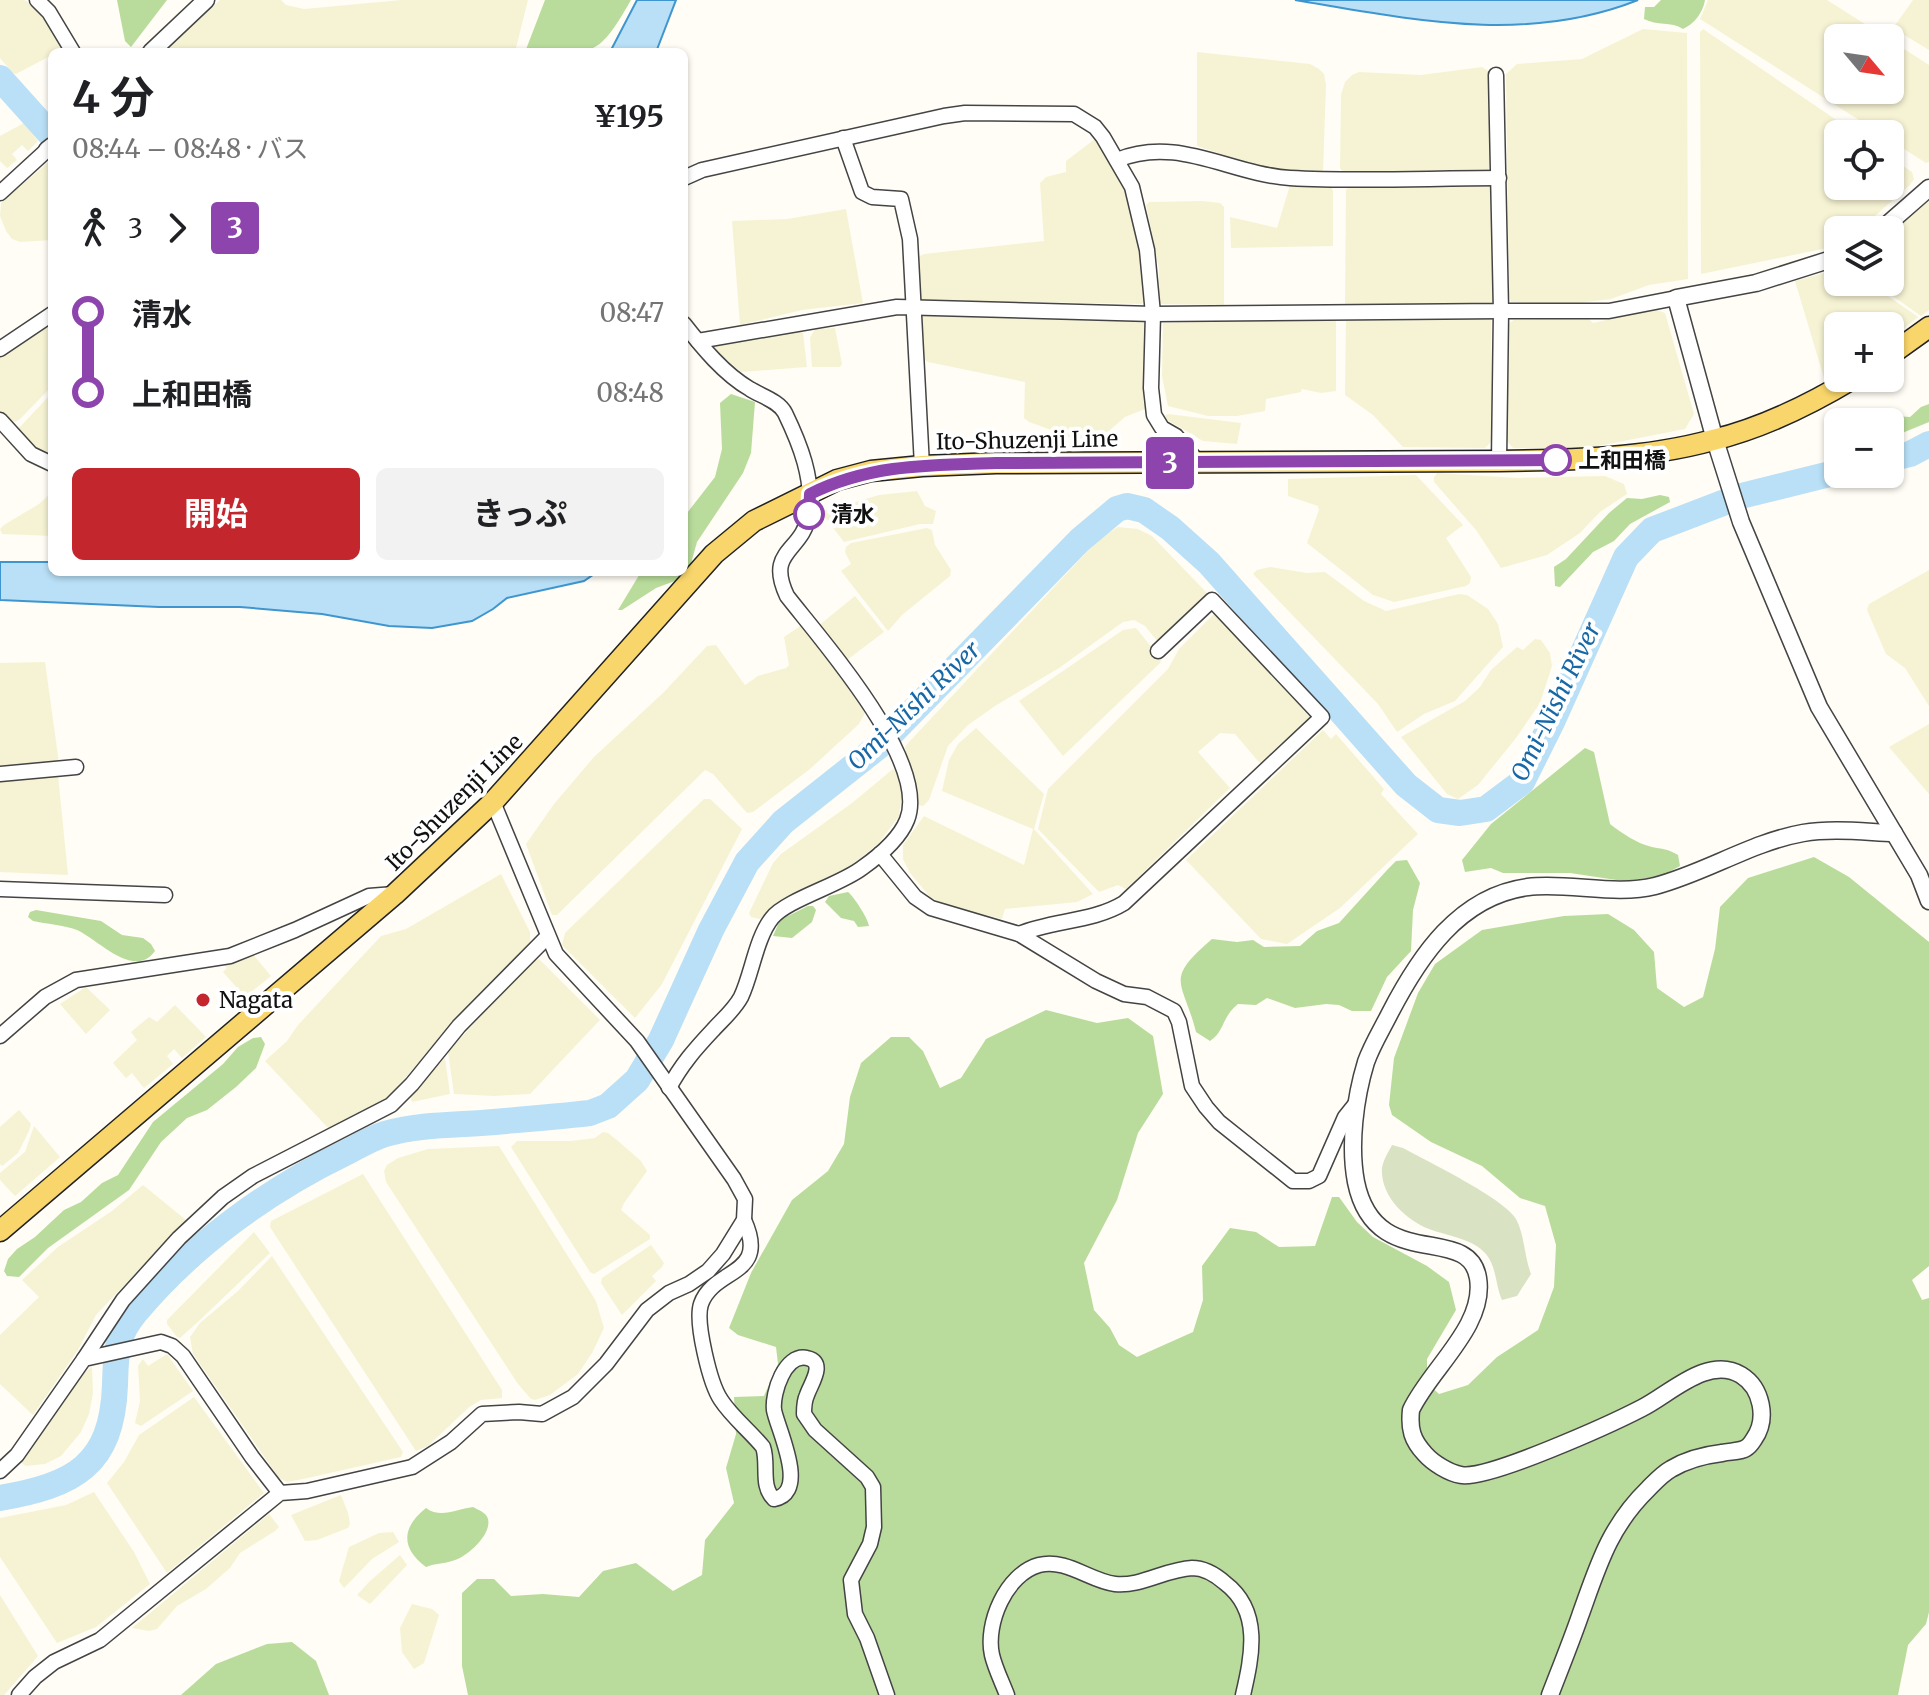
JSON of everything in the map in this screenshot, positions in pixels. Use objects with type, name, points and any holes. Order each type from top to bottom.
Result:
[{"type":"main road","points":[[1904,345],[1929,327]]},
{"type":"main road","name":"Ito-Shuzenji Line","points":[[0,1231],[395,894],[493,802],[714,554],[754,521],[837,480],[871,471],[996,463],[1569,460],[1647,453],[1715,440],[1789,412],[1827,392]]},
{"type":"street","points":[[37,0],[49,12],[71,48]]},
{"type":"street","points":[[155,48],[206,0]]},
{"type":"street","points":[[1496,75],[1501,311],[1499,461]]},
{"type":"street","points":[[688,176],[702,170],[965,113],[1074,114],[1095,127],[1132,187],[1147,250],[1153,314],[1151,388],[1154,415],[1162,428],[1176,436],[1199,463]]},
{"type":"street","points":[[843,138],[862,192],[872,197],[901,199],[904,206],[910,239],[922,466]]},
{"type":"street","points":[[0,193],[48,150]]},
{"type":"street","points":[[1117,160],[1140,153],[1174,151],[1256,174],[1291,178],[1499,178]]},
{"type":"street","points":[[1897,216],[1929,188]]},
{"type":"street","points":[[698,341],[897,307],[1153,314],[1609,311],[1756,283],[1824,261]]},
{"type":"street","points":[[1676,298],[1741,522],[1819,707],[1919,875],[1929,901]]},
{"type":"street","points":[[0,349],[48,317]]},
{"type":"street","points":[[666,1083],[741,997],[772,917],[844,880],[880,854],[901,832],[908,818],[909,785],[900,755],[877,717],[787,596],[779,580],[778,568],[785,554],[805,528],[810,494],[810,479],[783,410],[733,378],[688,329]]},
{"type":"street","points":[[0,420],[31,454],[48,462]]},
{"type":"street","points":[[1019,934],[1111,911],[1124,903],[1322,717],[1212,600],[1158,651]]},
{"type":"street","points":[[0,774],[76,767]]},
{"type":"street","points":[[493,802],[556,954],[637,1041],[745,1199],[744,1220],[752,1245],[739,1269],[705,1295],[700,1306],[700,1330],[713,1382],[722,1403],[763,1447],[766,1455],[766,1489],[774,1499],[779,1499],[788,1484],[790,1462],[775,1412],[776,1392],[787,1366],[793,1360],[807,1358],[816,1367],[816,1378],[807,1395],[804,1414],[815,1430],[867,1477],[873,1487],[874,1527],[870,1544],[851,1580],[855,1614],[887,1695]]},
{"type":"street","points":[[1550,1695],[1602,1552],[1627,1511],[1670,1469],[1701,1457],[1746,1448],[1761,1424],[1761,1407],[1756,1391],[1748,1380],[1723,1369],[1695,1377],[1622,1418],[1484,1473],[1459,1475],[1427,1458],[1412,1436],[1409,1424],[1411,1410],[1475,1314],[1479,1294],[1478,1276],[1468,1259],[1452,1250],[1406,1242],[1385,1233],[1366,1211],[1356,1182],[1354,1158],[1357,1102],[1367,1060],[1405,984],[1430,946],[1474,907],[1502,894],[1528,887],[1595,889],[1653,886],[1770,842],[1804,833],[1894,833]]},
{"type":"street","points":[[880,854],[915,897],[931,908],[1019,934],[1096,981],[1124,994],[1147,997],[1174,1011],[1192,1086],[1206,1107],[1219,1122],[1293,1181],[1309,1181],[1319,1176],[1345,1117],[1357,1102]]},
{"type":"street","points":[[0,889],[165,895]]},
{"type":"street","points":[[0,1036],[45,997],[76,980],[230,956],[369,896],[395,894]]},
{"type":"street","points":[[0,1471],[5,1470],[17,1455],[88,1358],[123,1300],[179,1238],[223,1197],[253,1176],[391,1105],[459,1026],[547,937]]},
{"type":"street","points":[[19,1695],[54,1662],[100,1640],[280,1493],[307,1491],[412,1467],[451,1442],[482,1414],[542,1414],[557,1408],[589,1383],[647,1310],[669,1293],[708,1271],[723,1254],[744,1220]]},
{"type":"street","points":[[88,1358],[147,1344],[161,1342],[172,1346],[183,1356],[280,1493]]},
{"type":"street","points":[[1007,1695],[991,1654],[992,1629],[999,1604],[1017,1579],[1040,1565],[1070,1567],[1116,1584],[1191,1568],[1216,1575],[1230,1586],[1248,1612],[1252,1646],[1243,1695]]},
{"type":"shaded area","points":[[0,0],[24,0],[37,7],[49,19],[63,48],[48,48],[48,57],[16,74],[0,58]]},
{"type":"shaded area","points":[[220,0],[281,0],[286,5],[304,9],[401,0],[528,0],[516,48],[169,48]]},
{"type":"shaded area","points":[[1708,0],[1827,0],[1865,24],[1824,24],[1824,98],[1700,19]]},
{"type":"shaded area","points":[[1913,0],[1929,0],[1929,50],[1904,35],[1904,24],[1896,24]]},
{"type":"shaded area","points":[[1643,29],[1687,33],[1688,279],[1649,285],[1611,299],[1561,305],[1511,302],[1506,74],[1517,64],[1582,59]]},
{"type":"shaded area","points":[[1703,29],[1836,120],[1824,120],[1824,200],[1893,200],[1875,216],[1824,216],[1824,249],[1701,274],[1700,32]]},
{"type":"shaded area","points":[[1904,49],[1929,65],[1929,162],[1904,149],[1904,120],[1859,120],[1834,104],[1904,104]]},
{"type":"shaded area","points":[[1197,52],[1310,64],[1319,69],[1324,74],[1326,85],[1323,171],[1272,171],[1197,146]]},
{"type":"shaded area","points":[[1482,67],[1492,73],[1492,159],[1487,173],[1343,172],[1340,168],[1341,95],[1345,82],[1352,75],[1359,72],[1421,75]]},
{"type":"shaded area","points":[[24,123],[38,141],[28,151],[22,145],[12,154],[17,160],[7,168],[0,161],[0,136]]},
{"type":"shaded area","points":[[1095,139],[1126,190],[1138,237],[1142,304],[917,300],[916,258],[924,254],[1044,241],[1040,183],[1046,177],[1066,172],[1066,161]]},
{"type":"shaded area","points":[[48,162],[48,240],[20,242],[12,239],[0,216],[1,203]]},
{"type":"shaded area","points":[[1904,167],[1912,172],[1914,179],[1904,190]]},
{"type":"shaded area","points":[[1486,184],[1493,188],[1494,301],[1489,305],[1345,305],[1346,190],[1349,187]]},
{"type":"shaded area","points":[[1290,185],[1331,186],[1333,191],[1333,246],[1231,248],[1230,217],[1277,228]]},
{"type":"shaded area","points":[[1929,199],[1929,310],[1921,316],[1893,296],[1904,296],[1904,221]]},
{"type":"shaded area","points":[[1149,202],[1220,203],[1224,207],[1224,305],[1162,304],[1158,301],[1159,269],[1146,205]]},
{"type":"shaded area","points":[[846,209],[863,303],[802,310],[740,325],[732,221],[787,219]]},
{"type":"shaded area","points":[[1824,273],[1824,296],[1888,296],[1918,317],[1904,328],[1904,312],[1824,312],[1824,378],[1795,281]]},
{"type":"shaded area","points":[[1655,309],[1665,313],[1694,414],[1685,429],[1588,448],[1513,448],[1507,441],[1506,325],[1514,320],[1588,318],[1593,323]]},
{"type":"shaded area","points":[[921,313],[1145,321],[1145,409],[1125,417],[1110,430],[1107,439],[1097,443],[1087,443],[1029,422],[1024,418],[1025,382],[920,358]]},
{"type":"shaded area","points":[[1491,316],[1492,441],[1485,448],[1403,447],[1373,415],[1345,395],[1346,318]]},
{"type":"shaded area","points":[[1334,318],[1336,391],[1321,393],[1302,389],[1301,392],[1266,399],[1265,411],[1237,416],[1208,416],[1168,406],[1162,376],[1163,323]]},
{"type":"shaded area","points":[[48,322],[48,390],[19,420],[9,424],[0,415],[0,355]]},
{"type":"shaded area","points":[[835,328],[842,364],[840,367],[812,367],[810,338],[815,329]]},
{"type":"shaded area","points":[[803,333],[807,367],[741,372],[714,349],[714,345],[740,338]]},
{"type":"shaded area","points":[[48,397],[48,457],[30,446],[19,428]]},
{"type":"shaded area","points":[[1168,414],[1241,423],[1237,444],[1203,441],[1162,417]]},
{"type":"shaded area","points":[[1437,473],[1518,478],[1605,476],[1624,484],[1627,494],[1600,512],[1580,533],[1547,555],[1501,568],[1476,530],[1434,482]]},
{"type":"shaded area","points":[[1416,475],[1463,525],[1446,538],[1471,577],[1470,583],[1394,602],[1373,595],[1307,543],[1318,506],[1288,496],[1288,479]]},
{"type":"shaded area","points":[[917,491],[925,506],[936,511],[933,524],[920,524],[844,542],[821,512],[879,495]]},
{"type":"shaded area","points":[[48,496],[48,536],[2,534],[0,529],[4,525]]},
{"type":"shaded area","points":[[1118,527],[1138,529],[1152,536],[1207,593],[1206,596],[1158,642],[1145,626],[1134,620],[1123,622],[1059,668],[968,725],[948,746],[929,800],[923,806],[918,805],[905,747],[1099,539]]},
{"type":"shaded area","points":[[927,528],[932,530],[935,545],[951,570],[950,576],[902,615],[888,631],[841,571],[851,564],[846,547],[851,543]]},
{"type":"shaded area","points":[[1270,567],[1307,573],[1325,572],[1364,601],[1386,611],[1459,594],[1467,595],[1488,609],[1498,624],[1503,647],[1455,701],[1424,714],[1397,732],[1378,704],[1253,574]]},
{"type":"shaded area","points":[[1929,570],[1929,706],[1905,668],[1886,654],[1867,610],[1869,604]]},
{"type":"shaded area","points":[[855,596],[884,632],[847,660],[817,627]]},
{"type":"shaded area","points":[[1217,611],[1313,718],[1263,767],[1235,734],[1220,733],[1198,752],[1230,788],[1126,889],[1118,885],[1099,892],[1038,829],[1048,789],[1168,669],[1179,649]]},
{"type":"shaded area","points":[[802,625],[864,707],[865,713],[859,724],[810,769],[753,812],[747,813],[713,774],[705,770],[557,915],[552,915],[526,844],[554,804],[594,757],[663,693],[707,646],[716,645],[745,685],[758,676],[789,665],[784,637]]},
{"type":"shaded area","points":[[1136,628],[1161,659],[1160,663],[1063,756],[1019,701],[1123,630]]},
{"type":"shaded area","points":[[1535,639],[1541,640],[1550,653],[1552,666],[1540,703],[1478,785],[1458,799],[1447,794],[1401,737],[1465,701],[1480,687],[1491,670],[1517,647],[1523,650]]},
{"type":"shaded area","points":[[45,662],[59,763],[0,769],[0,663]]},
{"type":"shaded area","points":[[1929,724],[1929,794],[1889,747]]},
{"type":"shaded area","points":[[976,728],[1044,794],[1034,829],[1093,894],[1077,902],[1005,909],[1002,919],[946,905],[930,897],[910,873],[903,859],[903,845],[924,816],[1024,865],[1033,829],[942,791],[949,760],[958,744]]},
{"type":"shaded area","points":[[1323,730],[1331,739],[1336,734],[1384,789],[1381,794],[1418,834],[1340,908],[1287,944],[1261,939],[1186,860]]},
{"type":"shaded area","points":[[893,769],[902,793],[899,816],[878,844],[844,871],[779,901],[760,919],[751,917],[749,913],[773,863],[781,854]]},
{"type":"shaded area","points":[[58,775],[68,875],[0,872],[0,780]]},
{"type":"shaded area","points":[[704,799],[710,799],[742,829],[662,984],[635,1018],[562,945],[565,933]]},
{"type":"shaded area","points":[[501,874],[530,932],[530,943],[471,1002],[392,1093],[377,1105],[329,1129],[265,1061],[287,1041],[298,1025],[381,936],[406,929]]},
{"type":"shaded area","points":[[252,953],[271,976],[245,997],[223,972],[227,968],[223,963]]},
{"type":"shaded area","points":[[539,959],[600,1020],[530,1094],[454,1094],[448,1052],[530,962]]},
{"type":"shaded area","points":[[86,987],[110,1010],[86,1034],[60,1004]]},
{"type":"shaded area","points":[[175,1005],[206,1037],[182,1058],[174,1049],[167,1056],[173,1064],[144,1088],[132,1073],[126,1078],[113,1063],[137,1040],[131,1032],[149,1017],[157,1022]]},
{"type":"shaded area","points":[[445,1058],[450,1094],[412,1102],[410,1096]]},
{"type":"shaded area","points":[[19,1110],[31,1124],[29,1131],[18,1153],[2,1166],[0,1127]]},
{"type":"shaded area","points":[[34,1126],[60,1157],[15,1196],[0,1180],[0,1173],[25,1152]]},
{"type":"shaded area","points":[[603,1132],[641,1161],[647,1171],[621,1210],[650,1235],[650,1239],[594,1274],[511,1147],[517,1141],[571,1141],[595,1138]]},
{"type":"shaded area","points":[[499,1146],[596,1301],[604,1328],[578,1374],[550,1395],[535,1400],[518,1384],[386,1182],[384,1171],[398,1158],[428,1149]]},
{"type":"shaded area","points":[[363,1174],[502,1390],[502,1398],[481,1400],[469,1407],[428,1446],[416,1451],[270,1227],[271,1221]]},
{"type":"shaded area","points":[[143,1185],[186,1220],[96,1315],[78,1350],[33,1415],[0,1384],[0,1335],[39,1297],[22,1280],[58,1247],[112,1211]]},
{"type":"shaded area","points":[[254,1232],[270,1253],[180,1338],[177,1337],[167,1320]]},
{"type":"shaded area","points":[[651,1245],[664,1263],[652,1276],[656,1281],[622,1315],[601,1283],[602,1278]]},
{"type":"shaded area","points":[[272,1256],[403,1452],[401,1457],[287,1482],[279,1478],[193,1354],[190,1337],[200,1323],[238,1291]]},
{"type":"shaded area","points":[[167,1354],[193,1391],[141,1426],[135,1423],[140,1401],[138,1366],[143,1359],[148,1366]]},
{"type":"shaded area","points":[[92,1366],[93,1393],[81,1432],[61,1456],[45,1464],[26,1466],[20,1462],[81,1376]]},
{"type":"shaded area","points":[[194,1397],[264,1493],[167,1573],[107,1483],[124,1462],[139,1435]]},
{"type":"shaded area","points":[[94,1492],[134,1552],[150,1584],[96,1627],[57,1643],[0,1557],[0,1518],[66,1505]]},
{"type":"shaded area","points":[[341,1495],[348,1513],[348,1528],[317,1540],[305,1541],[291,1515]]},
{"type":"shaded area","points":[[269,1514],[279,1527],[240,1553],[230,1568],[206,1589],[177,1606],[157,1629],[132,1628]]},
{"type":"shaded area","points":[[393,1532],[399,1542],[372,1559],[344,1588],[339,1581],[349,1547],[379,1533]]},
{"type":"shaded area","points":[[400,1555],[407,1565],[370,1604],[357,1595],[369,1582]]},
{"type":"shaded area","points":[[0,1595],[38,1656],[4,1695],[0,1695]]},
{"type":"shaded area","points":[[412,1604],[432,1609],[439,1615],[424,1663],[414,1669],[402,1652],[400,1628]]},
{"type":"green space","points":[[117,0],[167,0],[131,47],[125,41]]},
{"type":"green space","points":[[545,0],[631,0],[609,35],[593,48],[527,48]]},
{"type":"green space","points":[[1661,0],[1705,0],[1697,18],[1683,29],[1644,19],[1645,7],[1654,7]]},
{"type":"green space","points":[[731,394],[755,402],[751,453],[743,473],[697,542],[688,569],[688,512],[715,477],[722,449],[720,403]]},
{"type":"green space","points":[[1929,404],[1929,422],[1904,432],[1904,417],[1910,417]]},
{"type":"green space","points":[[1669,497],[1670,502],[1630,524],[1614,541],[1593,552],[1560,587],[1555,586],[1554,567],[1566,559],[1609,513],[1627,498]]},
{"type":"green space","points":[[639,576],[680,576],[622,610],[618,610]]},
{"type":"green space","points":[[1585,748],[1594,752],[1610,824],[1641,843],[1678,855],[1680,866],[1662,876],[1623,881],[1570,873],[1503,873],[1491,868],[1465,872],[1462,860],[1491,824]]},
{"type":"green space","points":[[1814,857],[1849,877],[1929,942],[1929,1266],[1912,1280],[1922,1300],[1929,1298],[1929,1612],[1926,1624],[1908,1645],[1898,1695],[468,1695],[462,1666],[462,1593],[477,1579],[494,1579],[511,1596],[543,1594],[579,1597],[603,1571],[636,1563],[673,1591],[702,1575],[705,1540],[734,1503],[726,1468],[736,1434],[734,1397],[764,1396],[778,1364],[776,1347],[738,1335],[729,1328],[751,1273],[792,1200],[828,1171],[844,1144],[850,1097],[861,1063],[891,1037],[909,1037],[923,1051],[940,1088],[961,1078],[986,1039],[1046,1010],[1097,1023],[1128,1018],[1153,1036],[1163,1094],[1138,1133],[1117,1200],[1084,1263],[1094,1310],[1110,1328],[1119,1345],[1137,1357],[1193,1332],[1203,1300],[1202,1266],[1230,1228],[1256,1232],[1279,1247],[1315,1246],[1332,1197],[1339,1197],[1357,1222],[1373,1237],[1427,1266],[1449,1282],[1456,1310],[1427,1359],[1427,1383],[1439,1394],[1468,1385],[1497,1357],[1538,1330],[1554,1287],[1556,1245],[1545,1206],[1520,1198],[1482,1166],[1431,1142],[1392,1115],[1389,1105],[1394,1058],[1418,993],[1435,964],[1482,930],[1564,916],[1608,914],[1634,930],[1654,952],[1657,988],[1684,1007],[1703,997],[1715,949],[1720,907],[1748,878]]},
{"type":"green space","points":[[1407,860],[1420,883],[1413,910],[1411,951],[1387,977],[1371,1011],[1352,1011],[1339,1005],[1326,1004],[1295,1008],[1267,998],[1256,1005],[1238,1004],[1210,1041],[1196,1032],[1182,991],[1182,973],[1212,939],[1253,940],[1264,947],[1300,946],[1317,931],[1339,923],[1396,861]]},
{"type":"green space","points":[[848,892],[869,926],[858,927],[854,921],[841,918],[825,902],[829,896]]},
{"type":"green space","points":[[808,906],[816,910],[812,922],[792,938],[773,936],[780,920]]},
{"type":"green space","points":[[36,910],[101,921],[122,935],[143,938],[155,951],[147,959],[127,960],[77,930],[33,921],[28,917],[30,912]]},
{"type":"green space","points":[[261,1037],[265,1044],[256,1068],[207,1110],[187,1118],[161,1142],[129,1190],[48,1248],[19,1277],[7,1276],[4,1271],[8,1259],[17,1249],[64,1210],[81,1202],[102,1183],[118,1175],[153,1122],[223,1064],[238,1047]]},
{"type":"green space","points":[[1392,1145],[1482,1191],[1516,1219],[1531,1274],[1517,1296],[1502,1300],[1492,1265],[1480,1249],[1467,1241],[1420,1225],[1396,1205],[1382,1178],[1383,1165]]},
{"type":"green space","points":[[473,1507],[484,1513],[488,1525],[482,1539],[464,1555],[426,1567],[412,1553],[408,1545],[408,1530],[426,1508],[443,1513]]},
{"type":"green space","points":[[292,1642],[316,1661],[329,1695],[181,1695],[216,1664],[267,1644]]},
{"type":"water","points":[[637,0],[676,0],[658,48],[612,48]]},
{"type":"water","points":[[1295,0],[1638,0],[1596,14],[1553,22],[1510,25],[1424,20]]},
{"type":"water","points":[[0,562],[48,562],[48,576],[591,576],[584,581],[507,598],[472,621],[432,628],[389,626],[322,614],[240,607],[0,600]]},
{"type":"waterway","points":[[0,78],[48,132]]},
{"type":"waterway","name":"Omi-Nishi River","points":[[1904,456],[1929,444]]},
{"type":"waterway","name":"Omi-Nishi River","points":[[0,1498],[26,1493],[68,1478],[97,1453],[112,1413],[118,1346],[129,1321],[181,1264],[260,1202],[318,1167],[385,1134],[421,1127],[590,1113],[608,1106],[637,1080],[661,1040],[711,930],[747,862],[783,822],[879,746],[1080,540],[1117,509],[1127,506],[1144,510],[1170,528],[1209,563],[1406,785],[1438,810],[1460,813],[1486,809],[1522,782],[1626,557],[1652,530],[1741,496],[1824,475]]},
{"type":"bus line","name":"3","points":[[809,514],[810,494],[837,480],[871,471],[922,466],[1556,460]]},
{"type":"place","name":"上和田橋","points":[[1556,460]]},
{"type":"place","name":"清水","points":[[809,514]]},
{"type":"place","name":"Nagata","points":[[203,1000]]}]
